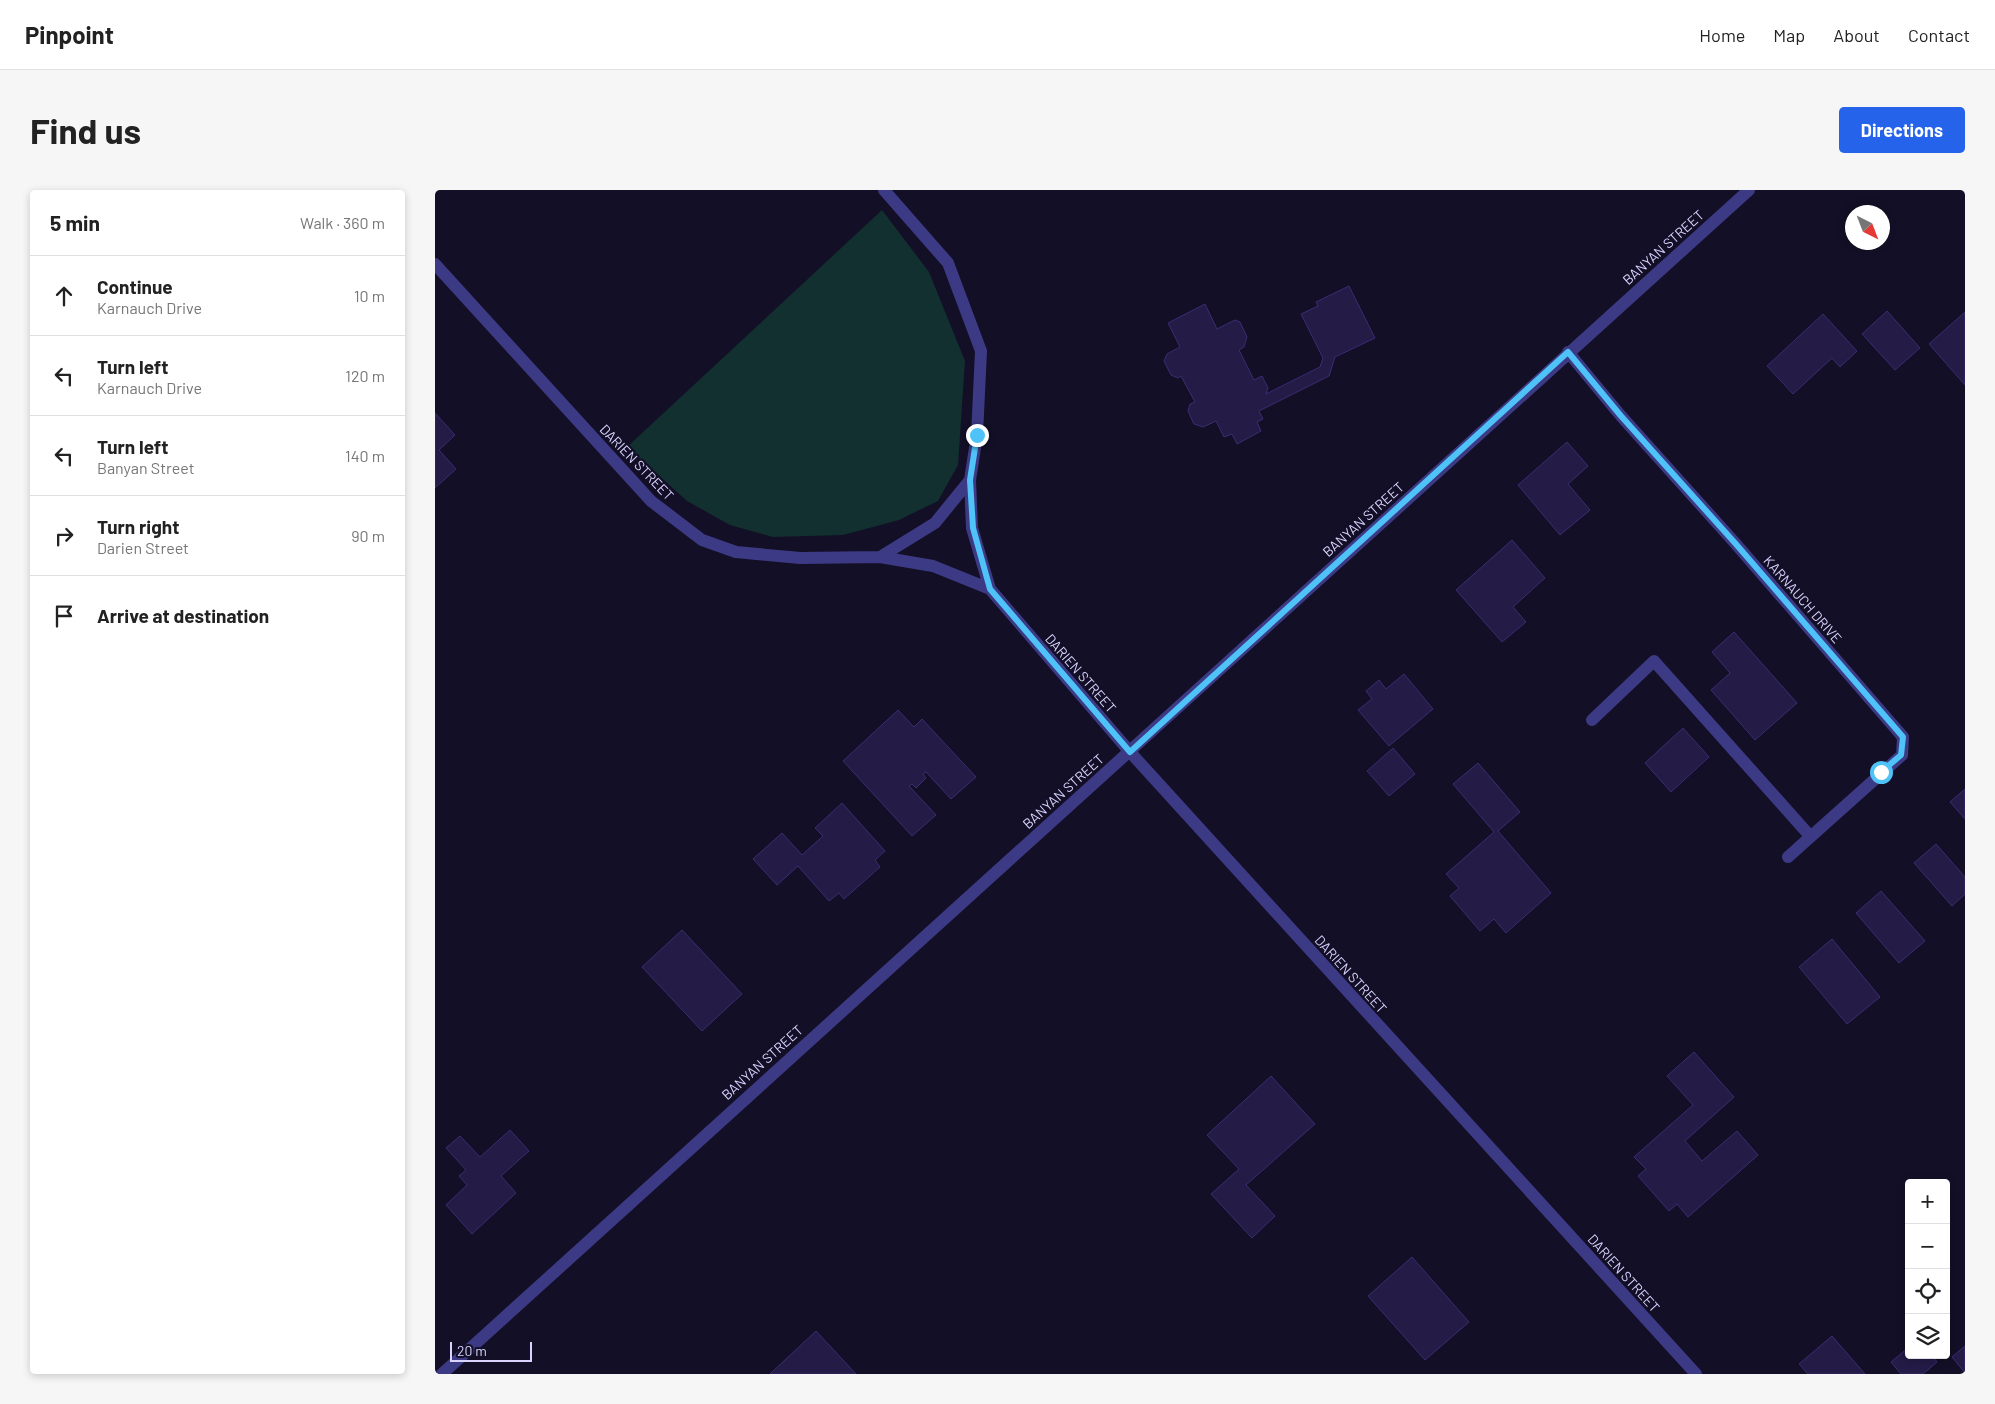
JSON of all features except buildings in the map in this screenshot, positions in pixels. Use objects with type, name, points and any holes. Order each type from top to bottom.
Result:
[{"type":"street","name":"DARIEN STREET","points":[[884,190],[949,263],[981,351],[977,435],[970,480],[973,528],[990,589],[1130,752],[1696,1374]]},
{"type":"street","name":"BANYAN STREET","points":[[442,1374],[649,1184],[1130,752],[1568,352],[1749,190]]},
{"type":"street","name":"DARIEN STREET","points":[[435,264],[651,502],[702,540],[736,552],[800,558],[881,557],[933,566],[990,589]]},
{"type":"street","name":"KARNAUCH DRIVE","points":[[1568,352],[1621,416],[1735,543],[1903,737],[1901,755],[1788,857]]},
{"type":"street","points":[[881,557],[935,523],[970,480]]},
{"type":"street","points":[[1592,720],[1654,661],[1810,836]]},
{"type":"green space","points":[[882,210],[929,272],[965,361],[958,465],[938,501],[899,520],[843,535],[773,537],[730,525],[687,501],[627,447]]},
{"type":"route","points":[[977,435],[970,480],[973,528],[990,589],[1130,752],[1568,352],[1621,416],[1735,543],[1903,737],[1901,755],[1881,772]]}]
